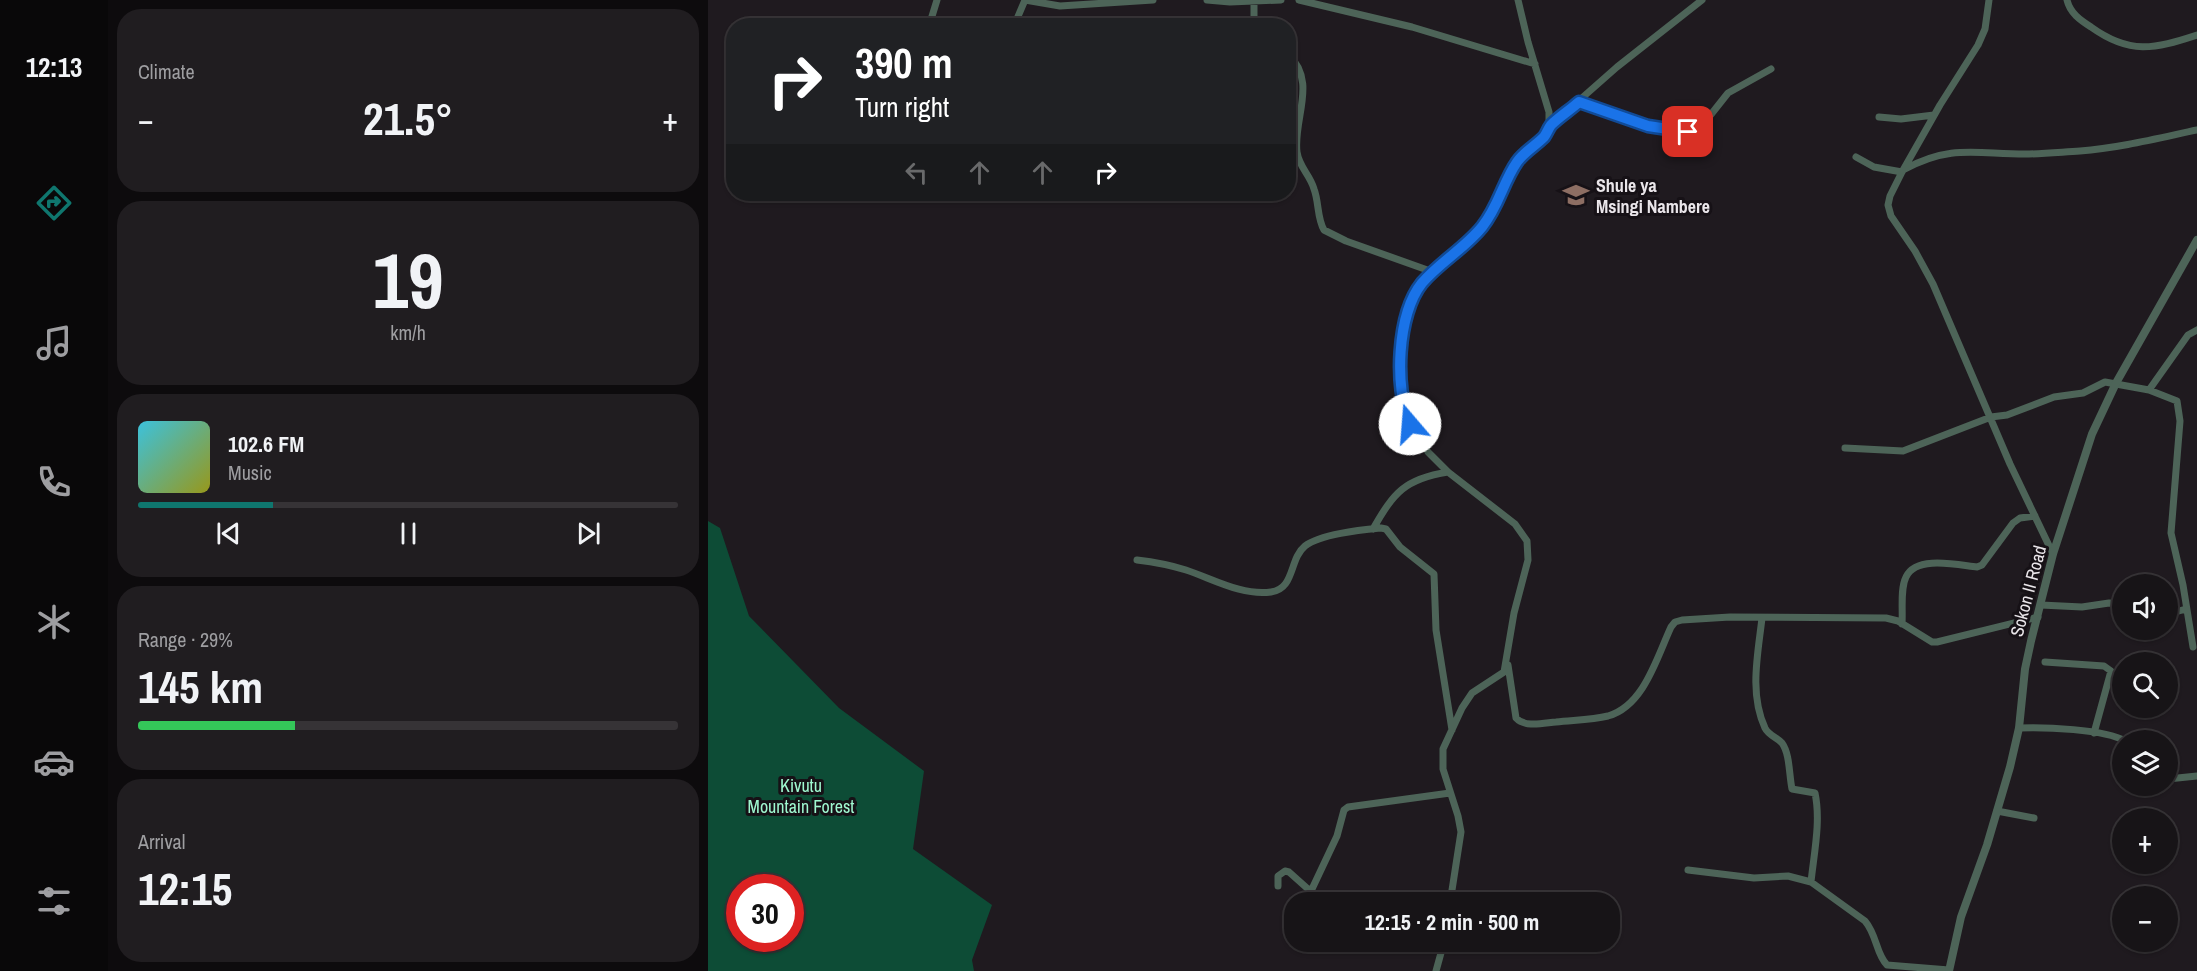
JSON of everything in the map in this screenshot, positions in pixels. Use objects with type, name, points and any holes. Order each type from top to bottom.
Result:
[{"type":"street","points":[[931,18],[937,0]]},
{"type":"street","points":[[1017,18],[1025,0],[1060,6],[1153,0]]},
{"type":"street","points":[[1207,0],[1254,2],[1281,0]]},
{"type":"street","points":[[1299,0],[1412,27],[1534,64]]},
{"type":"street","points":[[1452,892],[1461,832],[1443,769],[1442,755],[1462,708],[1472,693],[1501,676],[1507,663],[1514,613],[1528,560],[1528,546],[1515,524],[1448,472],[1428,452],[1407,418],[1401,401],[1400,369],[1407,310],[1411,299],[1433,272],[1464,246],[1482,227],[1497,205],[1517,162],[1545,136],[1549,127],[1549,112],[1518,0]]},
{"type":"street","points":[[1549,127],[1617,67],[1702,0]]},
{"type":"street","points":[[1989,0],[1985,29],[1978,45],[1934,115],[1890,196],[1889,211],[1915,250],[1933,284],[2054,554]]},
{"type":"street","points":[[2067,0],[2075,15],[2113,42],[2137,48],[2158,46],[2197,35]]},
{"type":"street","points":[[1254,2],[1254,18]]},
{"type":"street","points":[[1296,62],[1301,72],[1304,88],[1297,137],[1299,165],[1314,188],[1324,230],[1346,241],[1433,272]]},
{"type":"street","points":[[1579,102],[1648,126],[1688,132],[1706,122],[1728,93],[1771,69]]},
{"type":"street","points":[[1879,117],[1902,119],[1934,115]]},
{"type":"street","points":[[1856,157],[1874,167],[1904,171],[1924,158],[1942,154],[1986,151],[2023,154],[2084,151],[2197,130]]},
{"type":"street","name":"Sokon II Road","points":[[1949,970],[1961,917],[1998,810],[2019,728],[2025,669],[2054,554],[2091,434],[2116,383],[2197,240]]},
{"type":"street","points":[[2149,390],[2188,335],[2197,330]]},
{"type":"street","points":[[1845,448],[1903,451],[1991,417],[2007,415],[2054,398],[2083,393],[2102,382],[2149,390],[2177,401],[2180,421],[2171,533],[2193,647]]},
{"type":"street","points":[[1373,529],[1389,502],[1406,486],[1426,476],[1448,472]]},
{"type":"street","points":[[1902,624],[1906,577],[1911,570],[1930,562],[1977,567],[1983,565],[2013,523],[2020,518],[2035,516]]},
{"type":"street","points":[[1137,560],[1174,567],[1233,587],[1271,592],[1279,590],[1285,584],[1305,546],[1331,536],[1386,529],[1400,547],[1434,574],[1437,630],[1452,730]]},
{"type":"street","points":[[2042,605],[2082,607],[2112,603]]},
{"type":"street","points":[[2178,612],[2197,610]]},
{"type":"street","points":[[1507,663],[1516,718],[1518,721],[1534,724],[1600,718],[1615,714],[1634,699],[1649,675],[1675,622],[1696,618],[1886,618],[1902,624],[1932,642],[1937,642],[2038,617]]},
{"type":"street","points":[[1762,618],[1757,660],[1756,698],[1766,731],[1780,741],[1784,748],[1792,789],[1812,791],[1816,796],[1816,844],[1811,882]]},
{"type":"street","points":[[2045,662],[2104,666],[2111,671],[2094,733]]},
{"type":"street","points":[[2019,728],[2038,727],[2112,735]]},
{"type":"street","points":[[2178,778],[2197,776]]},
{"type":"street","points":[[1278,886],[1278,876],[1285,871],[1308,890],[1312,889],[1336,836],[1344,810],[1348,807],[1450,793]]},
{"type":"street","points":[[1998,810],[2034,818]]},
{"type":"street","points":[[1688,870],[1754,878],[1788,876],[1811,882],[1865,921],[1872,929],[1880,955],[1887,965],[1949,970]]},
{"type":"street","points":[[1436,971],[1441,952]]},
{"type":"green space","name":"Kivutu Mountain Forest","points":[[708,521],[720,528],[749,616],[839,708],[924,771],[913,849],[992,905],[972,960],[974,971],[708,971]]},
{"type":"place","name":"Shule ya Msingi Nambere","points":[[1576,195]]},
{"type":"route","points":[[1410,424],[1401,401],[1400,369],[1407,310],[1411,299],[1433,272],[1464,246],[1482,227],[1497,205],[1517,162],[1545,136],[1549,127],[1579,102],[1648,126],[1688,132]]}]
